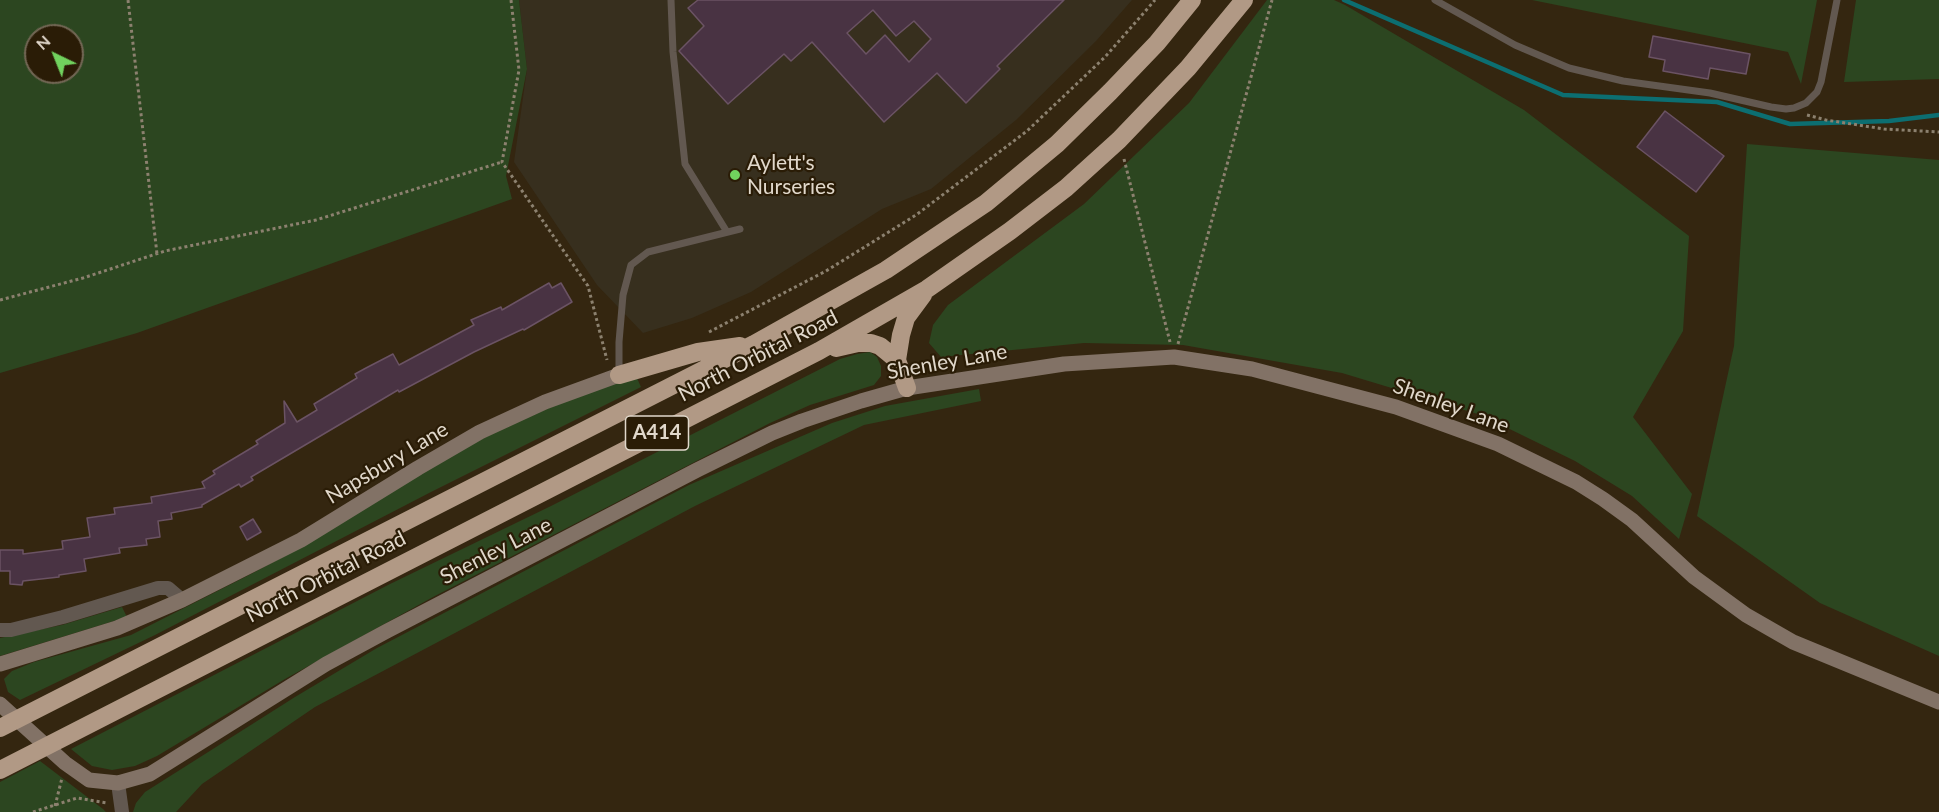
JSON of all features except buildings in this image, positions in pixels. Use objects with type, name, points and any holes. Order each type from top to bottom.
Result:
[{"type":"highway","name":"North Orbital Road","points":[[0,728],[754,344],[886,270],[986,203],[1057,144],[1157,43],[1192,0]]},
{"type":"highway","name":"North Orbital Road","points":[[0,770],[819,351],[927,289],[1057,195],[1119,140],[1188,68],[1244,0]]},
{"type":"highway","points":[[907,388],[897,360],[900,335],[906,318],[927,289]]},
{"type":"highway","points":[[819,351],[858,343],[871,343],[880,346],[897,360]]},
{"type":"highway","points":[[615,377],[698,352],[754,344]]},
{"type":"main road","name":"Shenley Lane","points":[[0,704],[65,763],[90,780],[118,783],[150,774],[326,664],[772,433],[861,400],[907,388],[1064,364],[1174,357],[1252,369],[1385,404],[1498,444],[1576,482],[1603,499],[1632,520],[1694,577],[1746,615],[1793,642],[1939,702]]},
{"type":"main road","name":"Napsbury Lane","points":[[0,664],[117,628],[182,600],[301,540],[480,432],[545,402],[615,377]]},
{"type":"street","points":[[0,630],[11,630],[63,617],[158,588],[168,588],[182,600]]},
{"type":"street","points":[[118,783],[122,809]]},
{"type":"lane","points":[[671,0],[685,164],[727,232]]},
{"type":"lane","points":[[1435,0],[1515,45],[1569,68],[1623,81],[1710,93],[1786,109],[1806,103],[1817,92],[1838,0]]},
{"type":"lane","points":[[615,377],[623,295],[631,265],[648,252],[740,229]]},
{"type":"path","points":[[128,0],[157,254]]},
{"type":"path","points":[[511,0],[519,70],[502,162],[588,286],[615,377]]},
{"type":"path","points":[[707,334],[826,271],[916,215],[1027,131],[1105,57],[1155,0]]},
{"type":"path","points":[[1174,357],[1272,0]]},
{"type":"path","points":[[1786,109],[1826,120],[1884,129],[1939,132]]},
{"type":"path","points":[[1119,140],[1174,357]]},
{"type":"path","points":[[0,300],[83,278],[157,254],[316,220],[502,162]]},
{"type":"path","points":[[56,806],[65,763]]},
{"type":"path","points":[[33,812],[77,798],[122,809]]},
{"type":"shaded area","name":"Aylett's Nurseries","points":[[519,0],[1132,0],[1096,41],[1016,120],[931,189],[882,209],[751,292],[692,318],[643,333],[597,285],[514,162],[527,69]]},
{"type":"green space","points":[[0,0],[519,0],[527,69],[506,176],[512,199],[137,333],[0,373]]},
{"type":"green space","points":[[1267,0],[1334,0],[1345,5],[1524,110],[1689,236],[1683,331],[1633,417],[1692,494],[1679,539],[1632,496],[1575,461],[1481,415],[1342,373],[1183,345],[1084,343],[941,357],[929,343],[933,325],[948,305],[1084,204],[1189,103]]},
{"type":"green space","points":[[1532,0],[1817,0],[1801,84],[1788,52]]},
{"type":"green space","points":[[1856,0],[1939,0],[1939,79],[1844,82]]},
{"type":"green space","points":[[1747,144],[1939,160],[1939,656],[1820,603],[1697,516],[1734,346]]},
{"type":"green space","points":[[870,352],[877,357],[881,366],[881,376],[874,385],[810,405],[770,423],[433,597],[285,679],[157,756],[135,766],[112,770],[92,766],[71,749],[390,584],[551,506],[840,359]]},
{"type":"green space","points":[[636,376],[641,387],[431,492],[155,635],[20,700],[8,692],[4,679],[12,671],[34,662],[131,635],[303,546],[441,460],[507,426],[574,397]]},
{"type":"green space","points":[[979,389],[981,401],[864,425],[695,506],[315,707],[202,784],[176,812],[133,812],[136,803],[145,792],[377,648],[689,485],[832,423],[885,406]]},
{"type":"green space","points":[[122,607],[127,617],[0,656],[0,638],[62,625]]},
{"type":"green space","points":[[40,761],[106,812],[0,812],[0,782]]},
{"type":"waterway","points":[[1344,0],[1563,95],[1717,102],[1790,124],[1889,121],[1939,115]]},
{"type":"place","name":"Aylett's Nurseries","points":[[735,175]]}]
